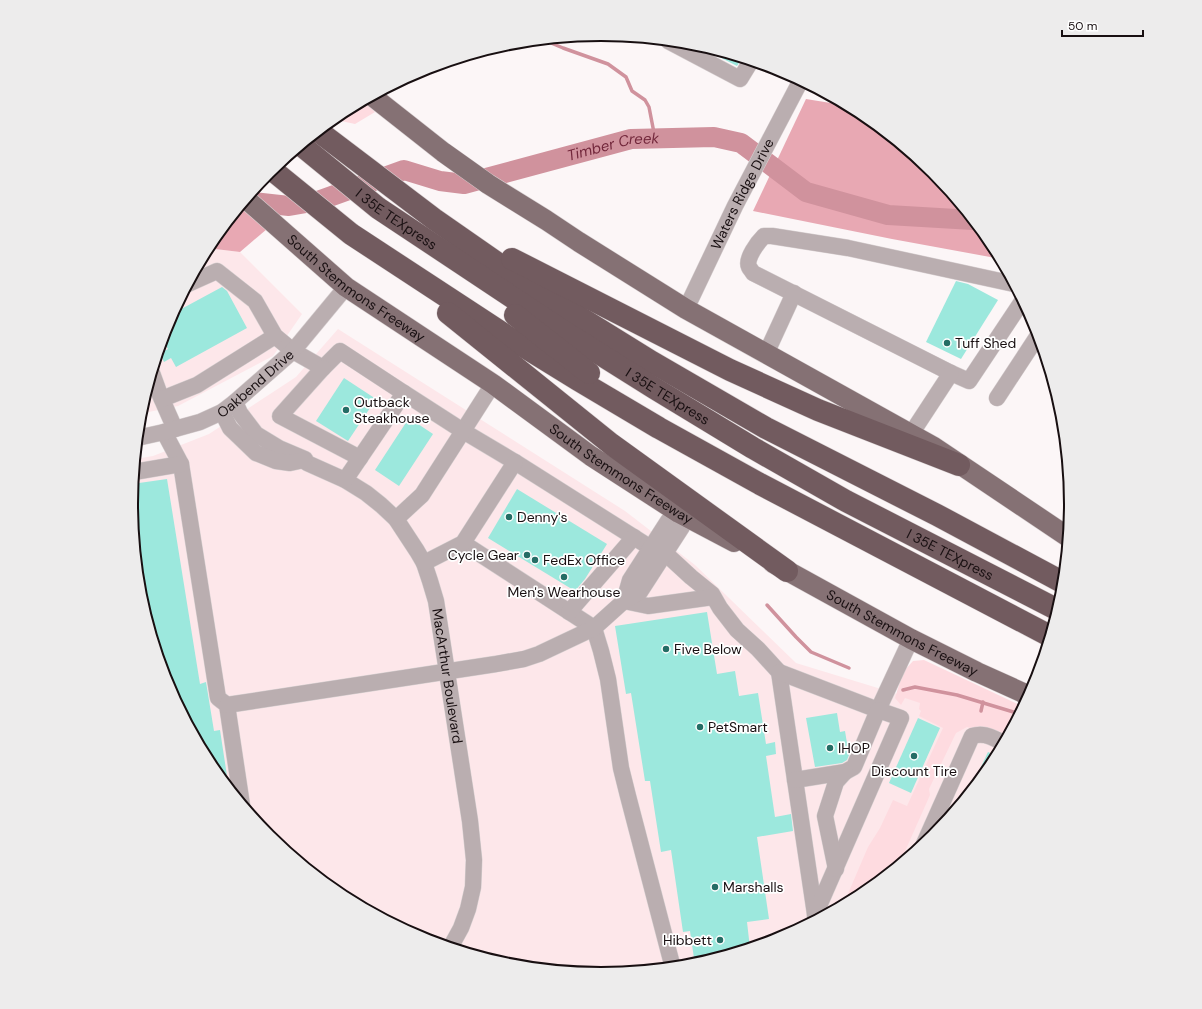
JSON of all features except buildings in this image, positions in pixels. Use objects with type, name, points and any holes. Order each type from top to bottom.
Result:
[{"type":"highway","points":[[322,134],[434,219],[536,290],[652,362],[766,428],[1055,601]]},
{"type":"highway","name":"I 35E TEXpress","points":[[305,148],[378,208],[470,270],[560,329],[753,448],[846,501],[1053,607]]},
{"type":"highway","points":[[277,174],[611,444],[788,571]]},
{"type":"highway","points":[[378,208],[659,428]]},
{"type":"highway","points":[[434,219],[730,370],[818,410],[959,465]]},
{"type":"highway","points":[[351,234],[505,335],[659,428],[760,484],[1046,634]]},
{"type":"highway","points":[[766,428],[1059,579]]},
{"type":"main road","points":[[376,99],[443,152],[488,184],[686,309],[934,447],[959,465],[1064,532]]},
{"type":"main road","name":"South Stemmons Freeway","points":[[250,203],[346,288],[493,384],[591,456],[679,513],[788,571],[910,639],[1024,693]]},
{"type":"street","points":[[682,49],[740,79],[748,65]]},
{"type":"street","name":"Waters Ridge Drive","points":[[686,309],[735,206],[798,85]]},
{"type":"street","points":[[1008,283],[848,248],[772,236],[764,236],[758,242],[748,260],[748,267],[753,273],[951,373],[969,380],[1019,304]]},
{"type":"street","points":[[196,281],[217,271],[255,301],[275,336],[293,351],[323,368]]},
{"type":"street","name":"Oakbend Drive","points":[[142,437],[200,422],[222,412],[293,351],[346,288]]},
{"type":"street","points":[[766,354],[794,293]]},
{"type":"street","points":[[162,399],[197,385],[275,336]]},
{"type":"street","points":[[997,398],[1034,340]]},
{"type":"street","points":[[360,458],[280,416],[340,351],[463,431],[516,462],[651,548]]},
{"type":"street","points":[[911,434],[951,373]]},
{"type":"street","points":[[155,379],[181,464],[218,698],[226,705],[240,796]]},
{"type":"street","points":[[396,519],[422,495],[493,384]]},
{"type":"street","points":[[345,480],[404,393]]},
{"type":"street","name":"MacArthur Boulevard","points":[[235,402],[240,413],[256,434],[279,448],[305,459],[307,463],[345,480],[366,493],[381,505],[396,519],[408,536],[424,564],[436,601],[470,821],[474,860],[473,887],[468,909],[461,928],[453,943]]},
{"type":"street","points":[[222,412],[230,428],[256,453],[276,461],[290,463],[305,459]]},
{"type":"street","points":[[424,564],[463,543],[516,462]]},
{"type":"street","points":[[138,471],[181,464]]},
{"type":"street","points":[[226,705],[447,672],[524,659],[539,654],[594,628],[624,601],[640,592],[666,554],[682,527],[679,513],[668,521],[630,580],[624,601]]},
{"type":"street","points":[[569,612],[634,537]]},
{"type":"street","points":[[463,543],[594,628],[608,679],[624,782],[671,962]]},
{"type":"street","points":[[666,554],[712,594],[737,630],[758,649],[779,672],[901,718],[818,914]]},
{"type":"street","points":[[624,601],[648,606],[713,597]]},
{"type":"street","points":[[836,869],[825,816],[836,782],[844,772],[854,766],[910,639]]},
{"type":"street","points":[[779,672],[816,915]]},
{"type":"street","points":[[944,814],[972,736],[980,733],[999,741]]},
{"type":"street","points":[[795,780],[844,772]]},
{"type":"shaded area","points":[[806,99],[834,104],[859,119],[883,137],[907,156],[929,177],[969,222],[992,257],[892,239],[753,211]]},
{"type":"shaded area","points":[[367,104],[375,112],[355,124],[341,121]]},
{"type":"shaded area","points":[[244,209],[267,229],[240,252],[215,249],[233,222]]},
{"type":"shaded area","points":[[215,249],[240,252],[302,314],[273,356],[178,406],[146,412],[162,356],[173,327],[185,299]]},
{"type":"shaded area","points":[[338,329],[625,511],[695,565],[796,663],[1007,727],[969,787],[929,832],[907,853],[859,890],[833,906],[778,933],[750,943],[721,952],[661,964],[601,968],[571,967],[511,959],[481,952],[424,933],[396,920],[343,890],[295,853],[273,832],[233,787],[216,762],[185,710],[162,653],[146,595],[138,535],[138,474],[140,458],[153,456],[209,434],[296,377]]},
{"type":"shaded area","points":[[924,660],[1019,705],[1003,734],[999,731],[994,735],[967,727],[956,733],[929,789],[930,795],[903,856],[859,890],[846,898],[868,847],[880,828],[893,800],[907,806],[943,728],[919,716],[921,711],[919,709],[920,703],[905,698],[901,705],[895,698],[903,672],[913,661]]},
{"type":"waterway","points":[[553,44],[608,64],[626,77],[632,91],[645,100],[649,107],[655,138]]},
{"type":"waterway","name":"Timber Creek","points":[[251,202],[289,206],[318,201],[404,170],[440,181],[464,184],[631,139],[714,137],[741,143],[806,192],[888,215],[967,220]]},
{"type":"waterway","points":[[767,605],[811,652],[849,668]]},
{"type":"waterway","points":[[903,690],[915,687],[957,695],[1015,713]]},
{"type":"waterway","points":[[981,711],[983,702]]},
{"type":"place","name":"Tuff Shed","points":[[947,343]]},
{"type":"place","name":"Outback Steakhouse","points":[[346,410]]},
{"type":"place","name":"Denny's","points":[[509,517]]},
{"type":"place","name":"Cycle Gear","points":[[527,555]]},
{"type":"place","name":"FedEx Office","points":[[535,560]]},
{"type":"place","name":"Men's Wearhouse","points":[[564,577]]},
{"type":"place","name":"Five Below","points":[[666,649]]},
{"type":"place","name":"PetSmart","points":[[700,727]]},
{"type":"place","name":"IHOP","points":[[830,748]]},
{"type":"place","name":"Discount Tire","points":[[914,756]]},
{"type":"place","name":"Marshalls","points":[[715,887]]},
{"type":"place","name":"Hibbett","points":[[720,940]]}]
